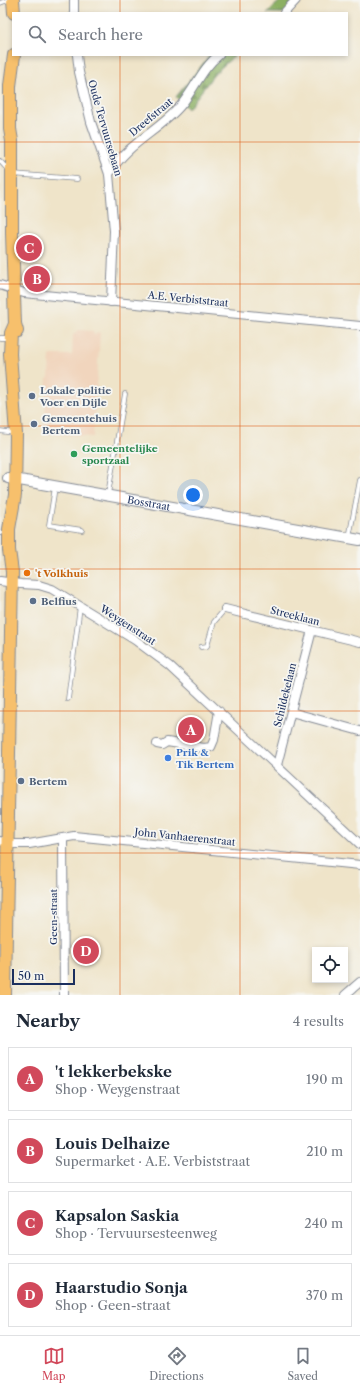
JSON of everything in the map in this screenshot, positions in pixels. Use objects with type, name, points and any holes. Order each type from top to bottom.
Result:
[{"type":"main road","points":[[13,0],[14,12]]},
{"type":"main road","points":[[12,141],[10,129],[10,86],[14,56]]},
{"type":"main road","points":[[13,386],[18,354],[18,334],[15,324],[12,233],[12,141],[17,109],[18,56]]},
{"type":"main road","points":[[5,995],[3,982],[6,582],[3,532],[7,522],[12,479],[8,432],[13,402],[13,386],[10,354],[5,338],[15,324]]},
{"type":"street","points":[[74,0],[74,12]]},
{"type":"street","points":[[285,12],[296,0]]},
{"type":"street","name":"Oude Tervuursebaan","points":[[77,56],[79,72],[91,122],[109,174],[114,231],[110,302]]},
{"type":"street","name":"Dreefstraat","points":[[109,174],[116,163],[132,146],[164,122],[182,104],[203,72],[218,56]]},
{"type":"street","name":"A.E. Verbiststraat","points":[[0,285],[24,293],[360,326]]},
{"type":"street","name":"Bosstraat","points":[[12,479],[107,497],[360,540]]},
{"type":"street","name":"Weygenstraat","points":[[6,582],[47,587],[80,605],[135,640],[170,666],[360,844]]},
{"type":"street","name":"Streeklaan","points":[[224,610],[360,642]]},
{"type":"street","name":"Schildekelaan","points":[[277,765],[312,630]]},
{"type":"street","points":[[157,744],[167,742],[204,748],[211,747],[214,740],[219,711]]},
{"type":"street","points":[[291,712],[360,731]]},
{"type":"street","name":"John Vanhaerenstraat","points":[[4,842],[29,844],[74,836],[360,865]]},
{"type":"street","name":"Geen-straat","points":[[63,838],[64,995]]},
{"type":"street","points":[[345,995],[360,982]]},
{"type":"lane","points":[[0,3],[8,0]]},
{"type":"lane","points":[[0,161],[12,174],[77,179]]},
{"type":"lane","points":[[107,497],[125,394]]},
{"type":"lane","points":[[349,538],[360,480]]},
{"type":"lane","points":[[55,487],[49,525],[82,530]]},
{"type":"lane","points":[[68,699],[80,605]]},
{"type":"lane","points":[[201,647],[207,646],[214,622],[224,610]]},
{"type":"shaded area","points":[[79,330],[93,331],[94,334],[96,334],[96,332],[100,333],[93,437],[44,433],[50,355],[72,355],[73,335]]},
{"type":"green space","points":[[281,0],[301,0],[289,12],[268,12]]},
{"type":"green space","points":[[209,56],[234,56],[215,73],[188,109],[176,97]]},
{"type":"place","name":"Kapsalon Saskia","points":[[29,248]]},
{"type":"place","name":"Louis Delhaize","points":[[37,279]]},
{"type":"place","name":"Lokale politie Voer en Dijle","points":[[32,396]]},
{"type":"place","name":"Gemeentehuis Bertem","points":[[34,424]]},
{"type":"place","name":"Gemeentelijke sportzaal","points":[[74,454]]},
{"type":"place","name":"'t Volkhuis","points":[[27,573]]},
{"type":"place","name":"Belfius","points":[[33,601]]},
{"type":"place","name":"'t lekkerbekske","points":[[191,730]]},
{"type":"place","name":"Prik & Tik Bertem","points":[[168,758]]},
{"type":"place","name":"Bertem","points":[[21,781]]},
{"type":"place","name":"Haarstudio Sonja","points":[[86,951]]}]
